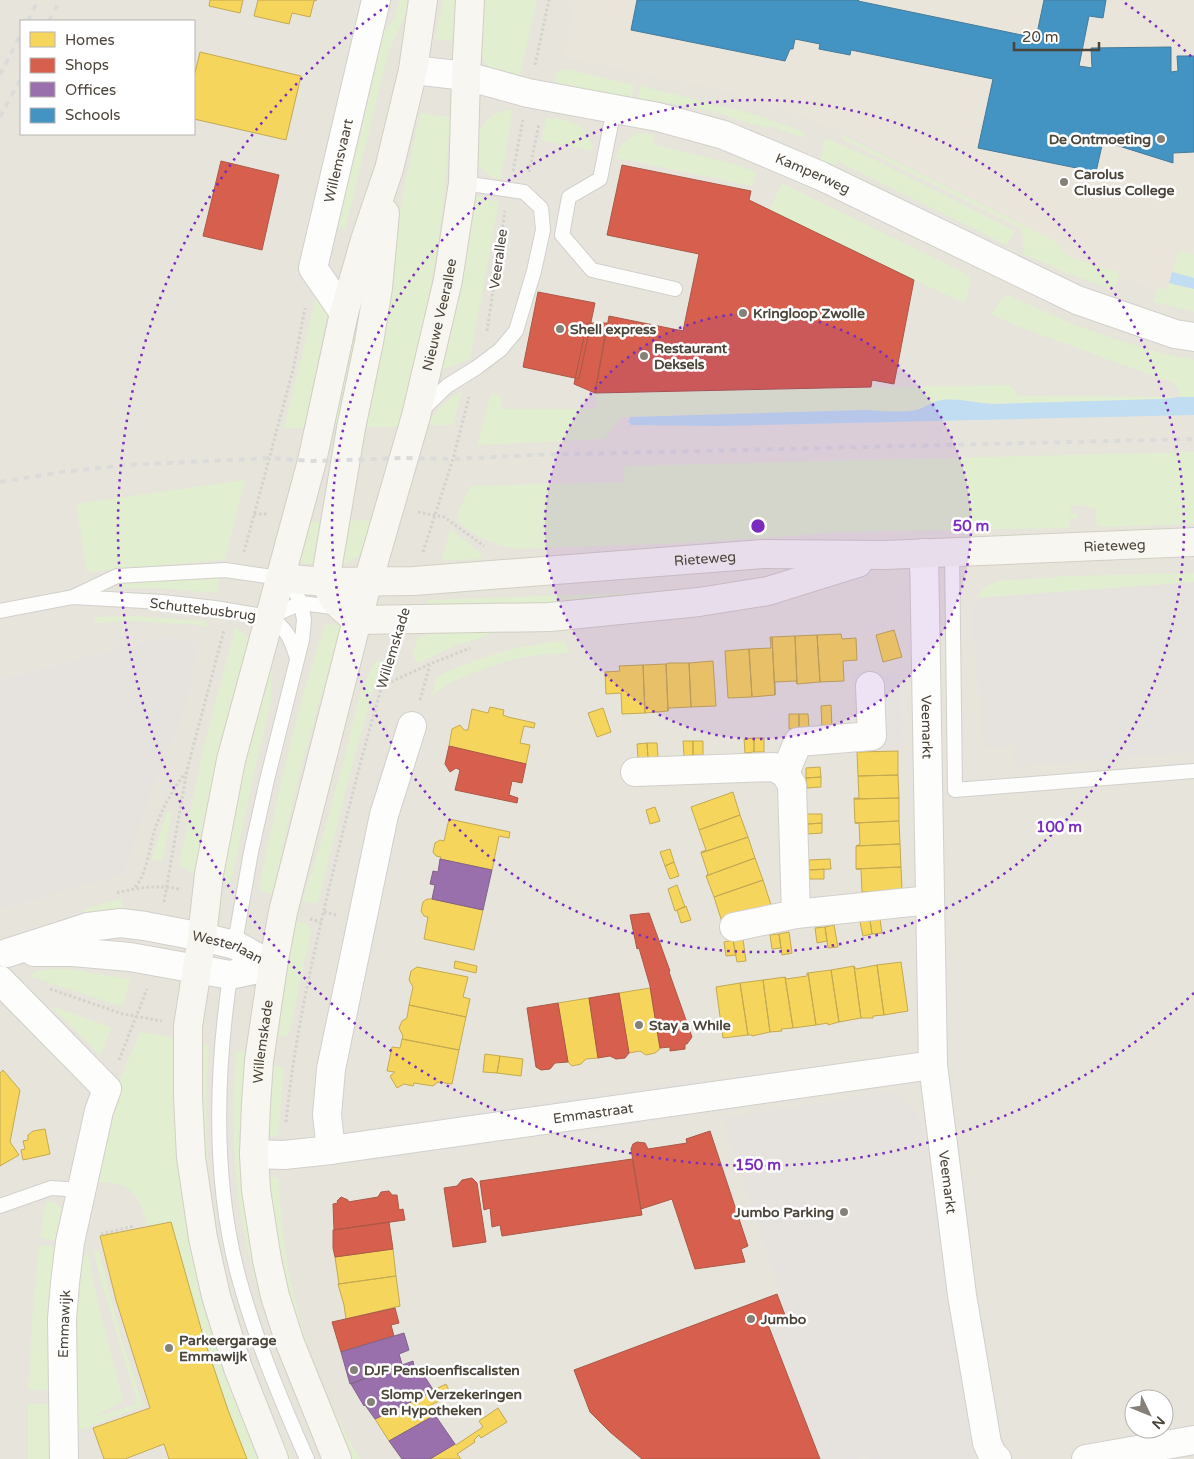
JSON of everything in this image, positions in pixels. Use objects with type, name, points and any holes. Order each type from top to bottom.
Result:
[{"type":"main road","points":[[274,1459],[238,1368],[216,1296],[203,1238],[191,1157],[188,1097],[188,1026],[202,937],[209,874],[231,760],[312,461],[344,312],[365,240],[389,169],[413,70],[424,0]]},
{"type":"main road","name":"Nieuwe Veerallee","points":[[357,620],[416,416],[448,280],[464,183],[466,76],[470,0]]},
{"type":"main road","points":[[357,620],[331,596],[326,582],[351,428],[378,288],[389,169]]},
{"type":"main road","name":"Rieteweg","points":[[280,578],[326,582],[414,581],[763,554],[886,555],[1194,542]]},
{"type":"main road","name":"Rieteweg","points":[[357,620],[550,617],[699,602],[768,591],[886,555]]},
{"type":"main road","name":"Willemskade","points":[[337,1459],[290,1343],[275,1296],[256,1190],[254,1154],[260,1056],[272,966],[283,912],[357,620]]},
{"type":"street","name":"Willemsvaart","points":[[313,268],[376,0]]},
{"type":"street","name":"Kamperweg","points":[[413,70],[466,76],[537,95],[658,117],[724,135],[821,176],[1077,300],[1175,334],[1194,337]]},
{"type":"street","points":[[313,268],[344,312]]},
{"type":"street","name":"Veemarkt","points":[[924,553],[934,1064],[962,1295],[987,1443],[992,1454],[998,1459]]},
{"type":"street","points":[[786,773],[798,742],[872,736],[870,686]]},
{"type":"street","points":[[332,1150],[327,1115],[331,1069],[384,815],[412,726]]},
{"type":"street","points":[[635,772],[773,767],[786,773],[792,785],[796,914]]},
{"type":"street","points":[[734,927],[796,914],[930,900]]},
{"type":"street","name":"Westerlaan","points":[[4,953],[88,927],[121,923],[202,937],[235,945],[272,966]]},
{"type":"street","name":"Westerlaan","points":[[4,953],[74,952],[130,957],[230,974],[272,966]]},
{"type":"street","points":[[0,980],[107,1089]]},
{"type":"street","name":"Emmastraat","points":[[254,1154],[284,1154],[332,1150],[934,1064]]},
{"type":"street","name":"Emmawijk","points":[[64,1459],[62,1320],[70,1242],[99,1111],[107,1089]]},
{"type":"street","points":[[1086,1459],[1194,1440]]},
{"type":"lane","points":[[562,235],[569,197],[600,179],[614,109]]},
{"type":"lane","points":[[416,416],[447,386],[500,350],[516,331],[534,271],[543,230],[541,208],[524,192],[464,183]]},
{"type":"lane","points":[[543,230],[562,235],[592,270],[675,289]]},
{"type":"lane","points":[[952,552],[955,790],[1194,771]]},
{"type":"lane","name":"Schuttebusbrug","points":[[73,597],[117,576],[225,570],[280,578]]},
{"type":"lane","points":[[280,578],[294,590],[301,603],[304,620],[298,659],[251,852],[230,974],[220,1067],[218,1118],[221,1168],[237,1270],[265,1359],[307,1459]]},
{"type":"lane","name":"Schuttebusbrug","points":[[0,611],[73,597],[162,602],[269,617],[301,603]]},
{"type":"lane","points":[[301,603],[332,607],[357,620]]},
{"type":"lane","points":[[269,617],[281,624],[292,641],[298,659]]},
{"type":"lane","points":[[0,1206],[51,1188],[82,1190]]},
{"type":"path","name":"Veerallee","points":[[434,514],[453,459],[488,326],[509,190],[537,95],[549,0]]},
{"type":"path","points":[[524,192],[537,95]]},
{"type":"path","points":[[269,458],[292,370],[313,268]]},
{"type":"path","points":[[414,581],[434,514],[444,517],[487,548]]},
{"type":"path","name":"Willemskade","points":[[295,1046],[340,841],[381,687],[402,620]]},
{"type":"path","points":[[381,687],[430,664],[476,646]]},
{"type":"path","points":[[412,726],[430,664]]},
{"type":"path","points":[[134,888],[140,879],[155,830],[166,803],[187,770],[159,929]]},
{"type":"path","points":[[42,987],[123,1014],[188,1026]]},
{"type":"path","points":[[107,1089],[137,1016]]},
{"type":"path","points":[[113,1231],[134,1226]]},
{"type":"shaded area","points":[[0,0],[1194,0],[1194,1459],[0,1459]]},
{"type":"shaded area","name":"Carolus Clusius College","points":[[575,0],[1194,0],[1194,298],[1162,290],[1085,265],[1022,232],[845,132],[729,92],[564,57]]},
{"type":"shaded area","points":[[1194,582],[1194,752],[1015,767],[1013,746],[988,748],[983,746],[972,611],[977,600],[982,598]]},
{"type":"shaded area","points":[[166,637],[198,642],[190,688],[179,725],[147,803],[124,874],[0,909],[0,680]]},
{"type":"shaded area","points":[[870,672],[870,674],[900,674],[903,749],[857,752],[852,674]]},
{"type":"shaded area","points":[[396,724],[401,726],[355,909],[350,908],[384,757]]},
{"type":"shaded area","points":[[697,1080],[698,1088],[532,1112],[531,1104]]},
{"type":"shaded area","name":"Jumbo Parking","points":[[891,1092],[915,1108],[923,1131],[973,1459],[868,1459],[865,1454],[858,1459],[821,1459],[768,1323],[787,1315],[722,1118]]},
{"type":"shaded area","points":[[763,1097],[765,1104],[555,1136],[550,1132],[544,1133],[541,1137],[514,1141],[513,1133]]},
{"type":"shaded area","points":[[507,1108],[509,1115],[367,1136],[366,1128]]},
{"type":"shaded area","points":[[489,1137],[491,1144],[445,1151],[443,1144]]},
{"type":"shaded area","points":[[411,1148],[413,1156],[367,1162],[366,1155]]},
{"type":"green space","points":[[399,0],[412,0],[388,54],[345,229],[337,227],[384,31],[395,18]]},
{"type":"green space","points":[[443,0],[458,0],[455,41],[435,39]]},
{"type":"green space","points":[[480,0],[537,0],[519,79],[495,73],[485,63],[481,54]]},
{"type":"green space","points":[[564,69],[634,85],[630,105],[555,87],[556,74]]},
{"type":"green space","points":[[640,86],[757,115],[806,133],[802,138],[772,126],[766,128],[710,111],[647,99],[645,108],[636,107]]},
{"type":"green space","points":[[511,111],[512,114],[501,178],[499,179],[489,175],[481,168],[478,164],[476,149],[479,134],[484,123],[499,112]]},
{"type":"green space","points":[[420,113],[450,117],[443,209],[428,299],[400,427],[361,427],[400,209]]},
{"type":"green space","points":[[546,118],[554,118],[577,125],[588,135],[593,151],[541,140]]},
{"type":"green space","points":[[640,133],[654,135],[654,145],[727,162],[757,172],[752,186],[616,158],[625,142]]},
{"type":"green space","points":[[842,135],[1053,240],[1068,257],[1120,273],[1114,290],[1064,272],[1024,254],[1022,229],[841,138]]},
{"type":"green space","points":[[825,138],[869,157],[1015,231],[1007,245],[837,161],[833,168],[820,163]]},
{"type":"green space","points":[[782,183],[969,275],[970,286],[965,303],[769,210]]},
{"type":"green space","points":[[472,194],[497,202],[497,212],[470,359],[442,370],[441,368]]},
{"type":"green space","points":[[1179,251],[1194,255],[1194,278],[1172,272]]},
{"type":"green space","points":[[1169,283],[1194,289],[1194,312],[1153,302],[1158,287],[1167,290]]},
{"type":"green space","points":[[1008,295],[1072,324],[1151,351],[1194,360],[1194,397],[992,404],[961,400],[942,400],[916,410],[891,412],[865,410],[623,417],[605,439],[477,445],[491,394],[502,396],[501,409],[596,409],[595,393],[1010,385],[1019,396],[1180,397],[1178,389],[1173,383],[1017,326],[991,314],[999,302]]},
{"type":"green space","points":[[316,296],[327,311],[327,316],[304,428],[284,428]]},
{"type":"green space","points":[[353,330],[358,334],[346,427],[331,428]]},
{"type":"green space","points":[[462,391],[453,425],[428,425],[442,405]]},
{"type":"green space","points":[[1194,452],[1194,524],[1100,527],[1096,523],[1095,508],[1087,507],[1087,505],[1071,506],[1071,513],[1078,513],[1078,518],[1070,518],[1070,525],[1066,528],[845,532],[686,543],[520,549],[502,546],[485,540],[456,518],[470,486],[623,482],[624,466]]},
{"type":"green space","points":[[245,480],[225,559],[87,572],[76,504]]},
{"type":"green space","points":[[327,521],[320,565],[300,563],[309,522]]},
{"type":"green space","points":[[347,521],[372,521],[363,553],[341,567]]},
{"type":"green space","points":[[451,530],[481,553],[481,557],[478,559],[443,561],[442,558]]},
{"type":"green space","points":[[1194,573],[1194,582],[976,598],[985,587],[998,581],[1069,576]]},
{"type":"green space","points":[[192,578],[219,579],[217,592],[159,588],[119,588],[119,583]]},
{"type":"green space","points":[[690,591],[691,598],[426,609],[430,600]]},
{"type":"green space","points":[[132,616],[206,621],[207,627],[201,625],[128,621],[95,623],[95,617]]},
{"type":"green space","points":[[325,624],[340,625],[341,628],[300,771],[271,894],[259,889],[296,722]]},
{"type":"green space","points":[[235,628],[248,637],[249,641],[213,777],[194,872],[192,873],[180,866],[179,863],[204,746]]},
{"type":"green space","points":[[450,630],[494,630],[491,634],[455,646],[417,663],[412,654],[418,637]]},
{"type":"green space","points":[[564,641],[570,653],[531,656],[493,665],[451,683],[432,696],[436,677],[452,670],[498,653]]},
{"type":"green space","points":[[377,660],[381,662],[353,762],[318,902],[316,904],[303,901],[302,899],[328,819],[358,702],[366,680]]},
{"type":"green space","points":[[269,670],[271,673],[271,701],[231,882],[229,884],[220,882],[239,780]]},
{"type":"green space","points":[[171,810],[172,813],[162,859],[160,861],[153,859],[152,857],[167,812]]},
{"type":"green space","points":[[121,899],[124,914],[86,915],[84,911],[88,908]]},
{"type":"green space","points":[[296,922],[306,924],[311,932],[290,1030],[286,1036],[277,1037],[275,1034]]},
{"type":"green space","points":[[67,969],[129,979],[130,982],[123,1005],[120,1006],[32,977],[31,974],[36,971]]},
{"type":"green space","points":[[51,1006],[110,1027],[111,1030],[100,1055]]},
{"type":"green space","points":[[140,1032],[175,1038],[261,1459],[247,1459],[206,1342],[171,1222],[147,1226],[140,1203],[130,1190],[113,1183],[94,1183],[109,1105]]},
{"type":"green space","points":[[198,1043],[209,1046],[206,1109],[207,1141],[212,1203],[222,1265],[236,1317],[250,1358],[292,1459],[285,1459],[252,1383],[207,1224]]},
{"type":"green space","points":[[238,1050],[247,1053],[244,1096],[323,1459],[271,1331],[251,1265],[236,1178],[234,1107],[236,1053]]},
{"type":"green space","points":[[274,1065],[284,1068],[278,1137],[267,1136],[272,1067]]},
{"type":"green space","points":[[268,1177],[278,1177],[288,1269],[294,1297],[311,1354],[333,1408],[360,1459],[348,1459],[287,1310]]},
{"type":"green space","points":[[46,1202],[53,1202],[64,1210],[63,1242],[40,1238]]},
{"type":"green space","points":[[39,1245],[62,1248],[52,1390],[28,1390]]},
{"type":"green space","points":[[99,1251],[120,1334],[143,1406],[75,1432],[73,1355],[80,1256],[88,1254],[99,1308],[123,1400],[93,1417],[135,1405],[137,1402],[99,1274],[94,1252]]},
{"type":"green space","points":[[28,1404],[52,1404],[53,1459],[28,1459]]},
{"type":"water","points":[[1172,272],[1194,278],[1194,289],[1169,283]]},
{"type":"water","points":[[1194,397],[1194,415],[717,426],[631,425],[628,421],[631,417],[865,410],[891,412],[916,410],[942,400],[961,400],[992,404]]},
{"type":"building: Homes","points":[[210,0],[243,0],[240,13],[209,6]]},
{"type":"building: Homes","points":[[258,0],[317,0],[314,1],[310,17],[292,13],[289,24],[254,16]]},
{"type":"building: Homes","points":[[200,52],[301,76],[286,140],[195,119],[195,73]]},
{"type":"building: Homes","points":[[894,630],[902,657],[883,662],[876,635]]},
{"type":"building: Homes","points":[[841,634],[842,639],[856,638],[857,660],[843,661],[844,681],[820,682],[817,635]]},
{"type":"building: Homes","points":[[817,635],[820,682],[797,684],[795,636]]},
{"type":"building: Homes","points":[[795,636],[797,684],[796,681],[775,682],[775,695],[772,637]]},
{"type":"building: Homes","points":[[770,637],[772,637],[775,695],[752,697],[749,649],[771,648]]},
{"type":"building: Homes","points":[[749,649],[752,697],[728,698],[725,651]]},
{"type":"building: Homes","points":[[713,661],[716,706],[691,707],[689,663]]},
{"type":"building: Homes","points":[[689,663],[691,707],[669,708],[668,711],[666,664]]},
{"type":"building: Homes","points":[[666,664],[668,711],[645,713],[643,665]]},
{"type":"building: Homes","points":[[643,665],[645,713],[622,714],[621,693],[606,694],[605,672],[620,671],[619,666]]},
{"type":"building: Homes","points":[[831,705],[832,727],[822,728],[821,706]]},
{"type":"building: Homes","points":[[490,707],[504,710],[503,715],[508,717],[535,723],[534,728],[524,726],[520,743],[530,745],[526,764],[449,746],[452,729],[460,725],[464,730],[468,730],[472,709],[488,713]]},
{"type":"building: Homes","points":[[603,708],[611,732],[597,737],[588,713]]},
{"type":"building: Homes","points":[[789,714],[799,714],[799,729],[789,729]]},
{"type":"building: Homes","points":[[799,714],[808,714],[809,728],[799,729]]},
{"type":"building: Homes","points":[[754,738],[754,752],[745,753],[744,739]]},
{"type":"building: Homes","points":[[754,738],[764,738],[764,752],[754,752]]},
{"type":"building: Homes","points":[[683,741],[693,741],[693,755],[684,756]]},
{"type":"building: Homes","points":[[693,741],[703,741],[703,755],[693,755]]},
{"type":"building: Homes","points":[[647,743],[657,743],[658,757],[648,758]]},
{"type":"building: Homes","points":[[647,743],[648,758],[638,758],[637,744]]},
{"type":"building: Homes","points":[[898,751],[898,775],[858,776],[857,752]]},
{"type":"building: Homes","points":[[820,767],[821,777],[806,778],[806,768]]},
{"type":"building: Homes","points":[[898,775],[899,798],[854,799],[859,798],[858,776]]},
{"type":"building: Homes","points":[[821,777],[821,787],[807,788],[806,778]]},
{"type":"building: Homes","points":[[733,792],[740,815],[699,830],[691,807]]},
{"type":"building: Homes","points":[[899,798],[899,821],[855,823],[854,799]]},
{"type":"building: Homes","points":[[655,807],[660,821],[650,824],[646,810]]},
{"type":"building: Homes","points":[[807,814],[822,814],[822,823],[808,824]]},
{"type":"building: Homes","points":[[740,815],[748,837],[701,853],[706,850],[699,830]]},
{"type":"building: Homes","points":[[449,819],[510,832],[509,838],[499,836],[492,870],[440,859],[441,857],[436,856],[433,852],[435,843],[440,840],[444,841]]},
{"type":"building: Homes","points":[[899,821],[900,844],[856,846],[860,844],[859,823],[855,823]]},
{"type":"building: Homes","points":[[822,823],[822,833],[808,834],[808,824]]},
{"type":"building: Homes","points":[[748,837],[755,858],[706,876],[708,874],[701,853]]},
{"type":"building: Homes","points":[[900,844],[901,867],[856,869],[856,846]]},
{"type":"building: Homes","points":[[670,849],[674,862],[665,866],[660,852]]},
{"type":"building: Homes","points":[[755,858],[763,880],[714,897],[706,876]]},
{"type":"building: Homes","points":[[830,859],[831,869],[809,870],[809,860]]},
{"type":"building: Homes","points":[[674,862],[679,876],[670,879],[665,866]]},
{"type":"building: Homes","points":[[901,867],[902,891],[862,892],[861,869],[856,869]]},
{"type":"building: Homes","points":[[824,869],[824,879],[810,879],[809,870]]},
{"type":"building: Homes","points":[[763,880],[771,905],[722,922],[714,897]]},
{"type":"building: Homes","points":[[677,885],[685,907],[675,911],[668,889]]},
{"type":"building: Homes","points":[[427,899],[483,910],[474,950],[424,939],[428,917],[424,916],[421,911],[423,902]]},
{"type":"building: Homes","points":[[686,906],[691,920],[681,923],[677,910]]},
{"type":"building: Homes","points":[[880,919],[882,933],[872,934],[870,920]]},
{"type":"building: Homes","points":[[870,920],[872,934],[863,936],[860,922]]},
{"type":"building: Homes","points":[[834,925],[838,947],[828,948],[825,927]]},
{"type":"building: Homes","points":[[825,927],[827,941],[817,943],[815,928]]},
{"type":"building: Homes","points":[[789,932],[792,953],[782,955],[779,934]]},
{"type":"building: Homes","points":[[779,934],[781,948],[772,949],[770,935]]},
{"type":"building: Homes","points":[[743,939],[746,961],[737,962],[733,940]]},
{"type":"building: Homes","points":[[733,940],[736,955],[726,956],[724,942]]},
{"type":"building: Homes","points":[[455,961],[477,966],[476,973],[454,968]]},
{"type":"building: Homes","points":[[901,962],[908,1011],[884,1015],[877,965]]},
{"type":"building: Homes","points":[[877,965],[884,1015],[873,1016],[873,1018],[861,1018],[854,966],[856,969]]},
{"type":"building: Homes","points":[[854,966],[861,1018],[839,1022],[831,970]]},
{"type":"building: Homes","points":[[417,967],[468,977],[463,997],[470,999],[466,1017],[409,1005],[413,987],[409,980],[411,971]]},
{"type":"building: Homes","points":[[831,970],[839,1022],[828,1025],[828,1023],[816,1025],[808,973]]},
{"type":"building: Homes","points":[[807,973],[816,1025],[793,1028],[785,977],[786,979],[807,976]]},
{"type":"building: Homes","points":[[785,977],[793,1028],[770,1032],[763,980]]},
{"type":"building: Homes","points":[[763,980],[770,1032],[752,1036],[748,1035],[740,983]]},
{"type":"building: Homes","points":[[740,983],[748,1035],[723,1038],[716,987]]},
{"type":"building: Homes","points":[[650,988],[660,1049],[655,1053],[646,1055],[640,1051],[629,1053],[619,993]]},
{"type":"building: Homes","points":[[589,998],[598,1058],[586,1059],[581,1064],[572,1066],[568,1062],[558,1003]]},
{"type":"building: Homes","points":[[409,1005],[466,1017],[459,1050],[402,1039],[403,1036],[399,1028],[402,1021],[407,1018]]},
{"type":"building: Homes","points":[[402,1039],[459,1050],[452,1084],[438,1082],[433,1086],[414,1083],[413,1086],[404,1084],[397,1088],[390,1076],[395,1072],[387,1071],[392,1047],[400,1048]]},
{"type":"building: Homes","points":[[485,1054],[500,1056],[497,1073],[483,1072]]},
{"type":"building: Homes","points":[[500,1056],[523,1059],[521,1076],[497,1073]]},
{"type":"building: Homes","points":[[3,1070],[20,1090],[10,1142],[19,1155],[0,1166],[0,1073]]},
{"type":"building: Homes","points":[[45,1129],[50,1154],[23,1160],[21,1150],[25,1149],[23,1141],[28,1140],[28,1135],[33,1131]]},
{"type":"building: Homes","name":"Parkeergarage Emmawijk","points":[[171,1222],[204,1339],[247,1459],[169,1459],[164,1444],[125,1459],[104,1459],[93,1428],[150,1408],[116,1300],[100,1236]]},
{"type":"building: Homes","points":[[393,1249],[396,1276],[339,1284],[335,1257]]},
{"type":"building: Homes","points":[[396,1276],[400,1306],[346,1319],[338,1284]]},
{"type":"building: Homes","points":[[446,1384],[451,1395],[429,1406],[435,1415],[389,1441],[375,1419]]},
{"type":"building: Homes","points":[[498,1408],[507,1422],[481,1438],[479,1435],[474,1440],[475,1442],[457,1454],[461,1459],[430,1459],[483,1427],[479,1421]]},
{"type":"building: Shops","points":[[221,161],[279,175],[262,250],[203,236]]},
{"type":"building: Shops","points":[[622,165],[751,191],[749,200],[914,280],[894,384],[872,380],[871,387],[595,393],[609,316],[683,331],[699,254],[607,235]]},
{"type":"building: Shops","points":[[538,292],[595,303],[579,379],[523,367]]},
{"type":"building: Shops","points":[[587,323],[607,323],[595,393],[574,384]]},
{"type":"building: Shops","points":[[449,746],[526,764],[522,783],[512,781],[509,795],[518,798],[517,803],[455,790],[460,770],[456,768],[450,772],[445,764]]},
{"type":"building: Shops","points":[[649,913],[692,1037],[685,1044],[685,1049],[670,1051],[670,1047],[660,1048],[650,986],[639,948],[637,949],[630,915]]},
{"type":"building: Shops","points":[[619,993],[629,1053],[625,1058],[616,1059],[610,1056],[598,1058],[589,998]]},
{"type":"building: Shops","points":[[558,1003],[568,1062],[555,1063],[550,1069],[541,1070],[536,1067],[527,1008]]},
{"type":"building: Shops","points":[[710,1131],[748,1246],[741,1249],[745,1262],[695,1269],[672,1199],[641,1209],[631,1149],[633,1144],[637,1142],[645,1143],[648,1149],[687,1143],[686,1139]]},
{"type":"building: Shops","points":[[632,1159],[642,1215],[502,1236],[500,1225],[492,1227],[490,1208],[484,1210],[480,1181]]},
{"type":"building: Shops","points":[[472,1178],[477,1183],[486,1242],[453,1247],[444,1188],[457,1186],[462,1180]]},
{"type":"building: Shops","points":[[389,1191],[392,1195],[397,1195],[399,1210],[403,1209],[405,1220],[334,1230],[333,1204],[338,1203],[337,1201],[341,1197],[348,1200],[348,1202],[378,1197],[381,1192]]},
{"type":"building: Shops","points":[[389,1222],[393,1249],[335,1257],[333,1230]]},
{"type":"building: Shops","points":[[777,1294],[785,1315],[767,1322],[820,1459],[642,1459],[590,1412],[574,1370]]},
{"type":"building: Shops","points":[[395,1308],[399,1323],[391,1325],[394,1336],[341,1352],[332,1322]]},
{"type":"building: Offices","points":[[440,859],[492,870],[483,910],[432,899],[435,885],[430,884],[433,871],[438,872]]},
{"type":"building: Offices","points":[[404,1333],[409,1350],[399,1354],[402,1364],[350,1384],[341,1352]]},
{"type":"building: Offices","points":[[413,1361],[414,1366],[405,1370],[409,1379],[421,1371],[434,1391],[375,1419],[364,1406],[351,1384]]},
{"type":"building: Offices","points":[[435,1415],[455,1444],[430,1459],[402,1459],[389,1441]]},
{"type":"building: Schools","points":[[637,0],[859,0],[1036,38],[1044,0],[1106,0],[1103,18],[1089,16],[1079,66],[1092,68],[1091,48],[1171,47],[1171,72],[1178,71],[1177,56],[1194,56],[1194,152],[1173,153],[1173,163],[1103,141],[1096,172],[978,148],[993,79],[851,50],[850,55],[819,49],[820,44],[795,39],[793,49],[790,49],[785,61],[631,30]]},
{"type":"railway","points":[[28,20],[38,0]]},
{"type":"railway","points":[[50,20],[60,0]]},
{"type":"railway","points":[[0,75],[20,36]]},
{"type":"railway","points":[[0,117],[20,80]]},
{"type":"railway","points":[[0,482],[61,472],[127,465],[269,458],[312,461],[404,458],[453,459],[533,455],[1194,439]]},
{"type":"place","name":"De Ontmoeting","points":[[1161,139]]},
{"type":"place","name":"Carolus Clusius College","points":[[1064,182]]},
{"type":"place","name":"Kringloop Zwolle","points":[[743,313]]},
{"type":"place","name":"Shell express","points":[[560,329]]},
{"type":"place","name":"Restaurant Deksels","points":[[644,356]]},
{"type":"place","name":"Stay a While","points":[[639,1025]]},
{"type":"place","name":"Jumbo Parking","points":[[844,1212]]},
{"type":"place","name":"Jumbo","points":[[751,1319]]},
{"type":"place","name":"Parkeergarage Emmawijk","points":[[169,1348]]},
{"type":"place","name":"DJF Pensioenfiscalisten","points":[[354,1370]]},
{"type":"place","name":"Slomp Verzekeringen en Hypotheken","points":[[371,1402]]}]
